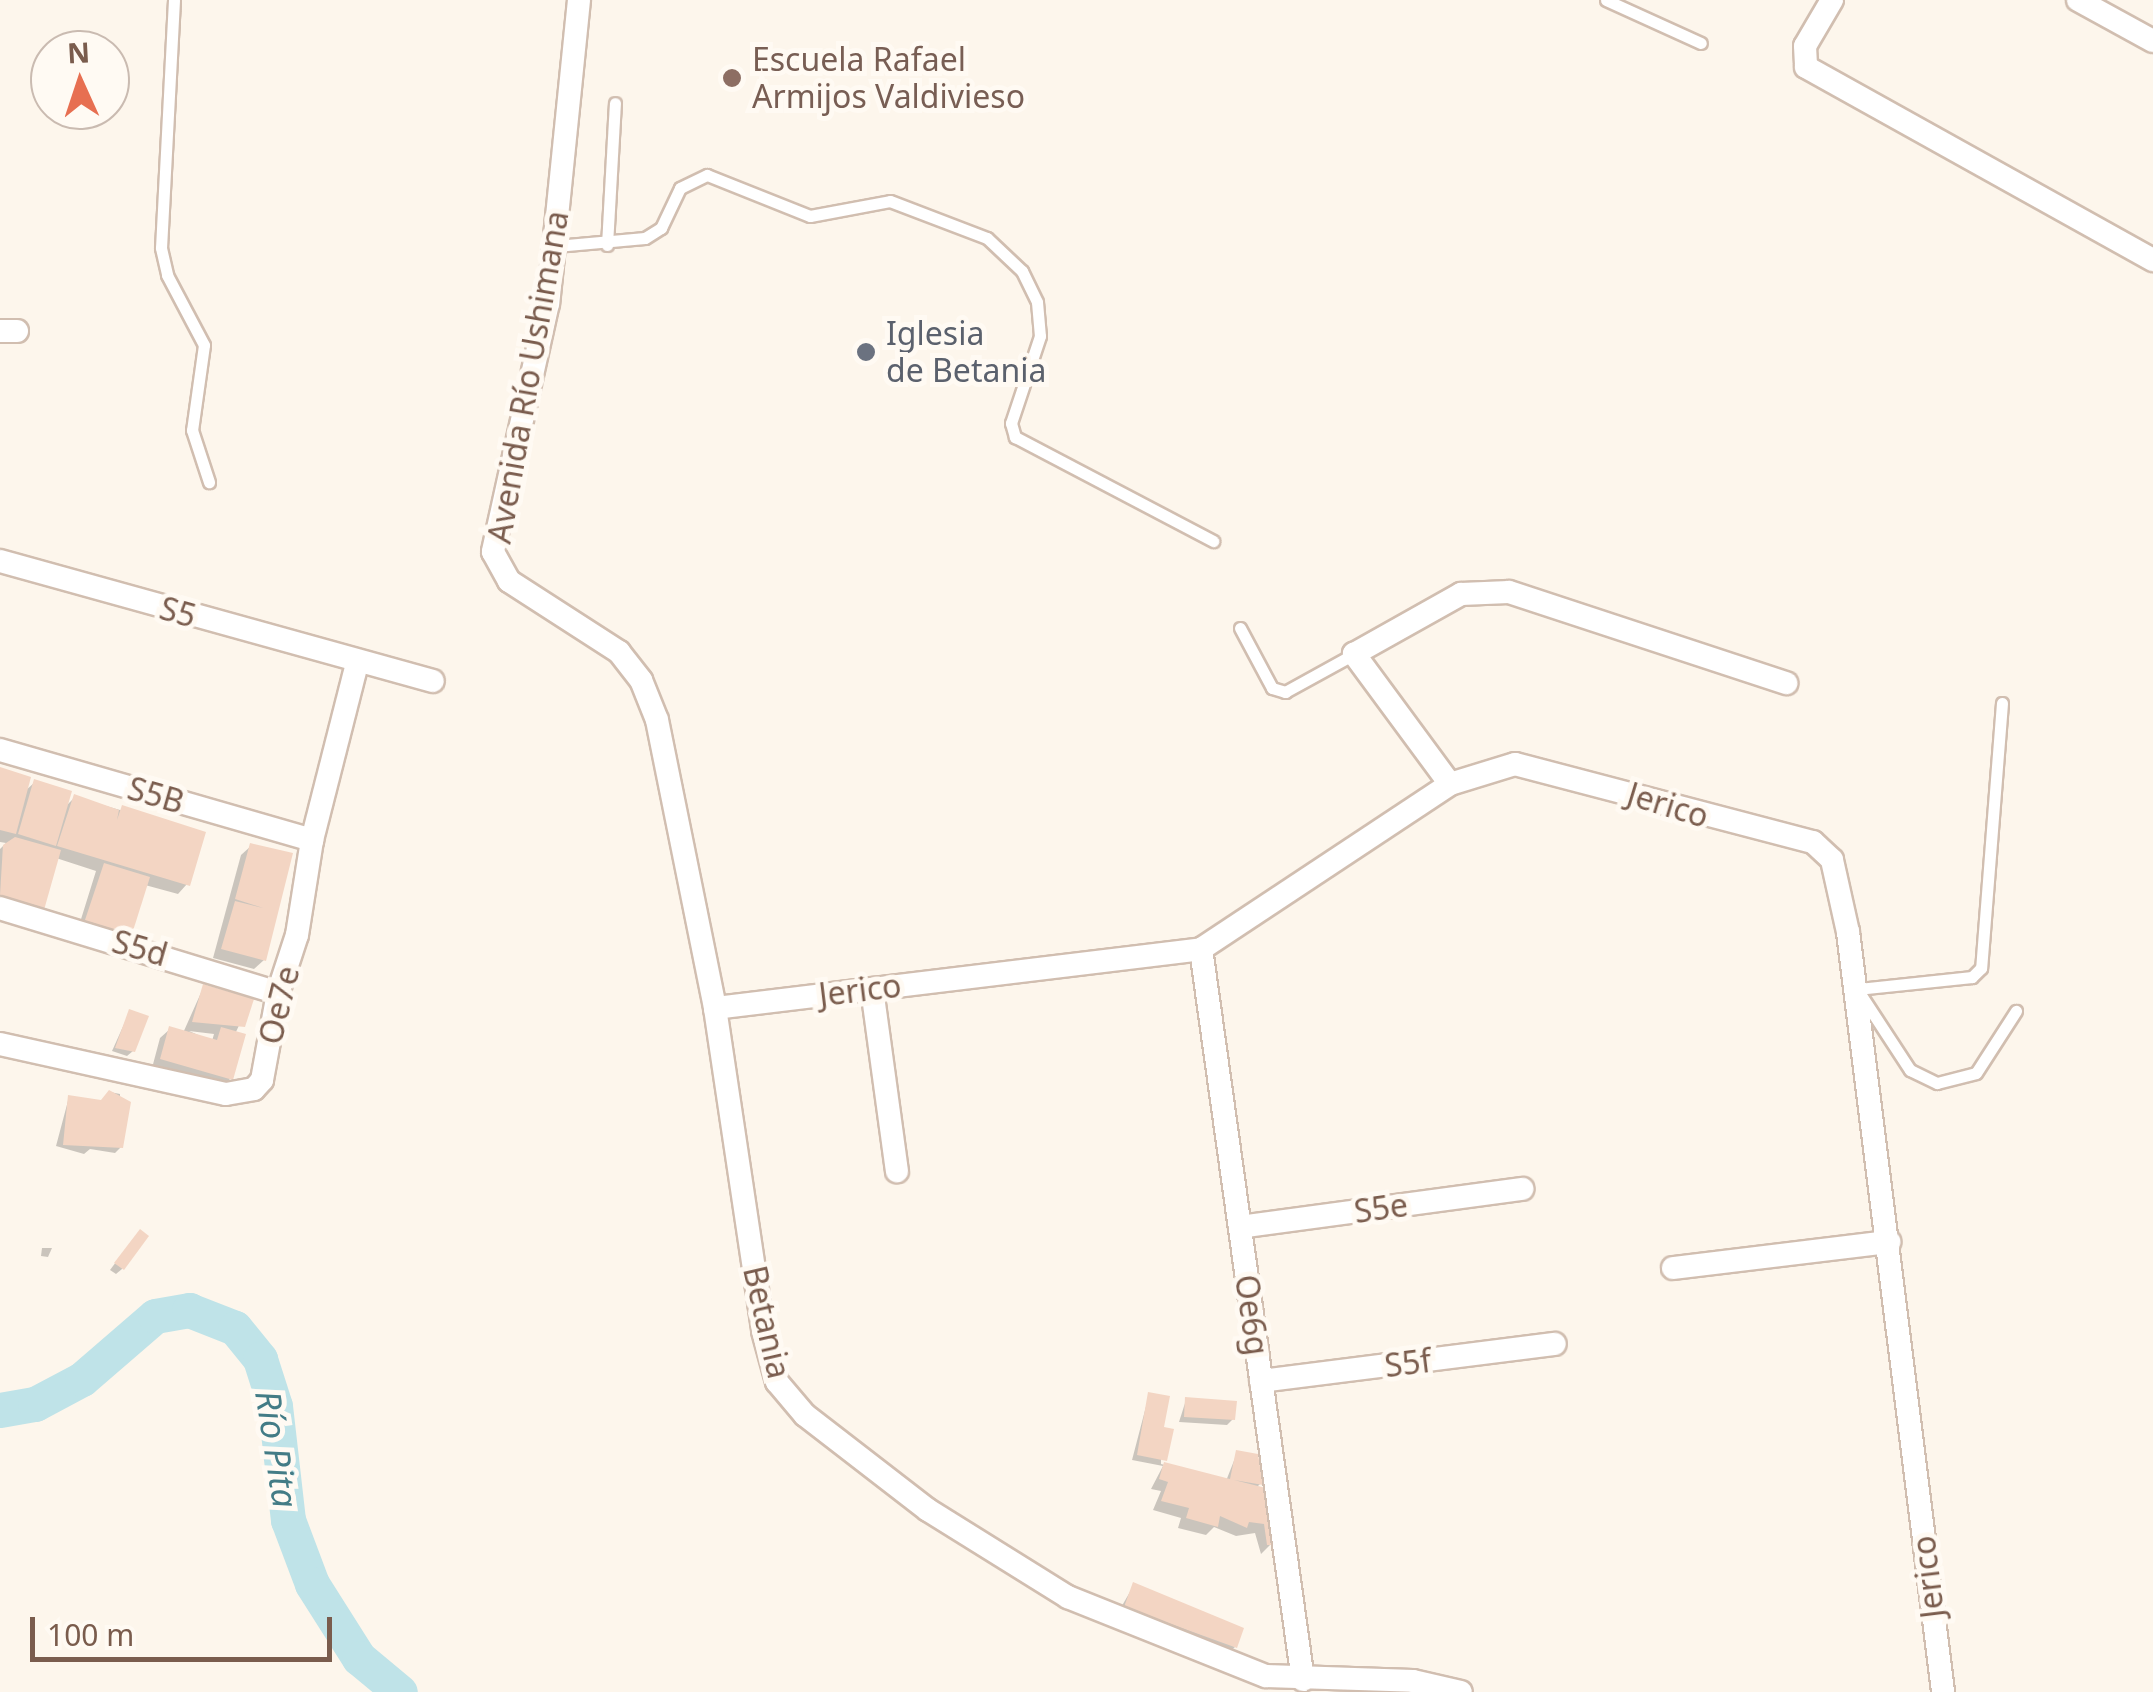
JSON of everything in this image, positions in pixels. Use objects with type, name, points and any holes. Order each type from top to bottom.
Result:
[{"type":"street","name":"Avenida Río Ushimana","points":[[502,574],[493,542],[556,246],[580,0]]},
{"type":"street","points":[[1832,0],[1805,46],[1806,67],[2153,260]]},
{"type":"street","points":[[2078,0],[2153,42]]},
{"type":"street","name":"S5","points":[[0,561],[357,664],[433,681]]},
{"type":"street","name":"Betania","points":[[502,574],[540,604],[602,637],[641,680],[673,781],[715,1008],[763,1331],[788,1399],[928,1510],[1026,1575],[1234,1666],[1303,1680],[1414,1681],[1461,1692]]},
{"type":"street","points":[[1450,784],[1354,654],[1451,599],[1485,590],[1509,592],[1786,683]]},
{"type":"street","name":"Oe7e","points":[[0,1044],[243,1094],[262,1080],[278,993],[297,935],[312,840],[357,664]]},
{"type":"street","name":"S5B","points":[[0,750],[312,840]]},
{"type":"street","name":"Jerico","points":[[715,1008],[1201,949],[1450,784],[1497,768],[1533,766],[1813,842],[1838,876],[1857,988],[1943,1692]]},
{"type":"street","name":"S5d","points":[[0,908],[278,993]]},
{"type":"street","name":"Oe6g","points":[[1201,949],[1303,1680]]},
{"type":"street","points":[[872,988],[898,1172]]},
{"type":"street","name":"S5e","points":[[1240,1227],[1522,1189]]},
{"type":"street","points":[[1673,1268],[1888,1242]]},
{"type":"street","name":"S5f","points":[[1261,1382],[1554,1344]]},
{"type":"lane","points":[[174,0],[161,248],[167,276],[204,345],[192,430],[209,482]]},
{"type":"lane","points":[[1606,0],[1701,43]]},
{"type":"lane","points":[[607,245],[615,103]]},
{"type":"lane","points":[[556,246],[607,245],[654,234],[680,188],[707,175],[810,216],[890,201],[986,238],[1022,271],[1037,302],[1040,336],[1011,423],[1015,436],[1213,540]]},
{"type":"lane","points":[[1240,628],[1272,688],[1285,692],[1354,654]]},
{"type":"lane","points":[[2002,704],[1981,968],[1972,977],[1857,988],[1910,1070],[1937,1082],[1976,1073],[2016,1011]]},
{"type":"building","points":[[0,767],[31,777],[16,834],[0,830]]},
{"type":"building","points":[[34,779],[72,791],[56,846],[18,834]]},
{"type":"building","points":[[74,794],[119,810],[117,820],[122,805],[206,832],[190,886],[57,846]]},
{"type":"building","points":[[15,837],[61,850],[44,910],[0,895],[3,845]]},
{"type":"building","points":[[250,843],[293,853],[266,961],[221,949],[235,901],[263,908],[235,899]]},
{"type":"building","points":[[104,863],[150,877],[132,934],[84,923]]},
{"type":"building","points":[[203,984],[254,999],[245,1027],[192,1022]]},
{"type":"building","points":[[129,1009],[149,1016],[135,1052],[115,1048]]},
{"type":"building","points":[[169,1026],[217,1040],[221,1027],[246,1034],[233,1080],[160,1059]]},
{"type":"building","points":[[109,1090],[131,1102],[123,1148],[63,1145],[68,1095],[101,1100]]},
{"type":"building","points":[[140,1229],[149,1236],[124,1270],[114,1263]]},
{"type":"building","points":[[1148,1392],[1170,1396],[1164,1427],[1174,1429],[1167,1461],[1137,1455]]},
{"type":"building","points":[[1185,1397],[1237,1401],[1235,1420],[1184,1417]]},
{"type":"building","points":[[1236,1450],[1258,1454],[1263,1485],[1234,1480],[1266,1488],[1273,1545],[1267,1545],[1264,1524],[1249,1522],[1247,1528],[1220,1516],[1218,1527],[1186,1518],[1189,1508],[1161,1501],[1168,1482],[1159,1479],[1164,1462],[1230,1479]]},
{"type":"building","points":[[1133,1582],[1244,1628],[1237,1648],[1124,1607]]},
{"type":"waterway","name":"Río Pita","points":[[0,1410],[35,1404],[82,1379],[155,1316],[189,1310],[235,1328],[260,1359],[275,1406],[288,1520],[312,1584],[359,1658],[400,1692]]},
{"type":"place","name":"Escuela Rafael Armijos Valdivieso","points":[[732,78]]},
{"type":"place","name":"Iglesia de Betania","points":[[866,352]]}]
